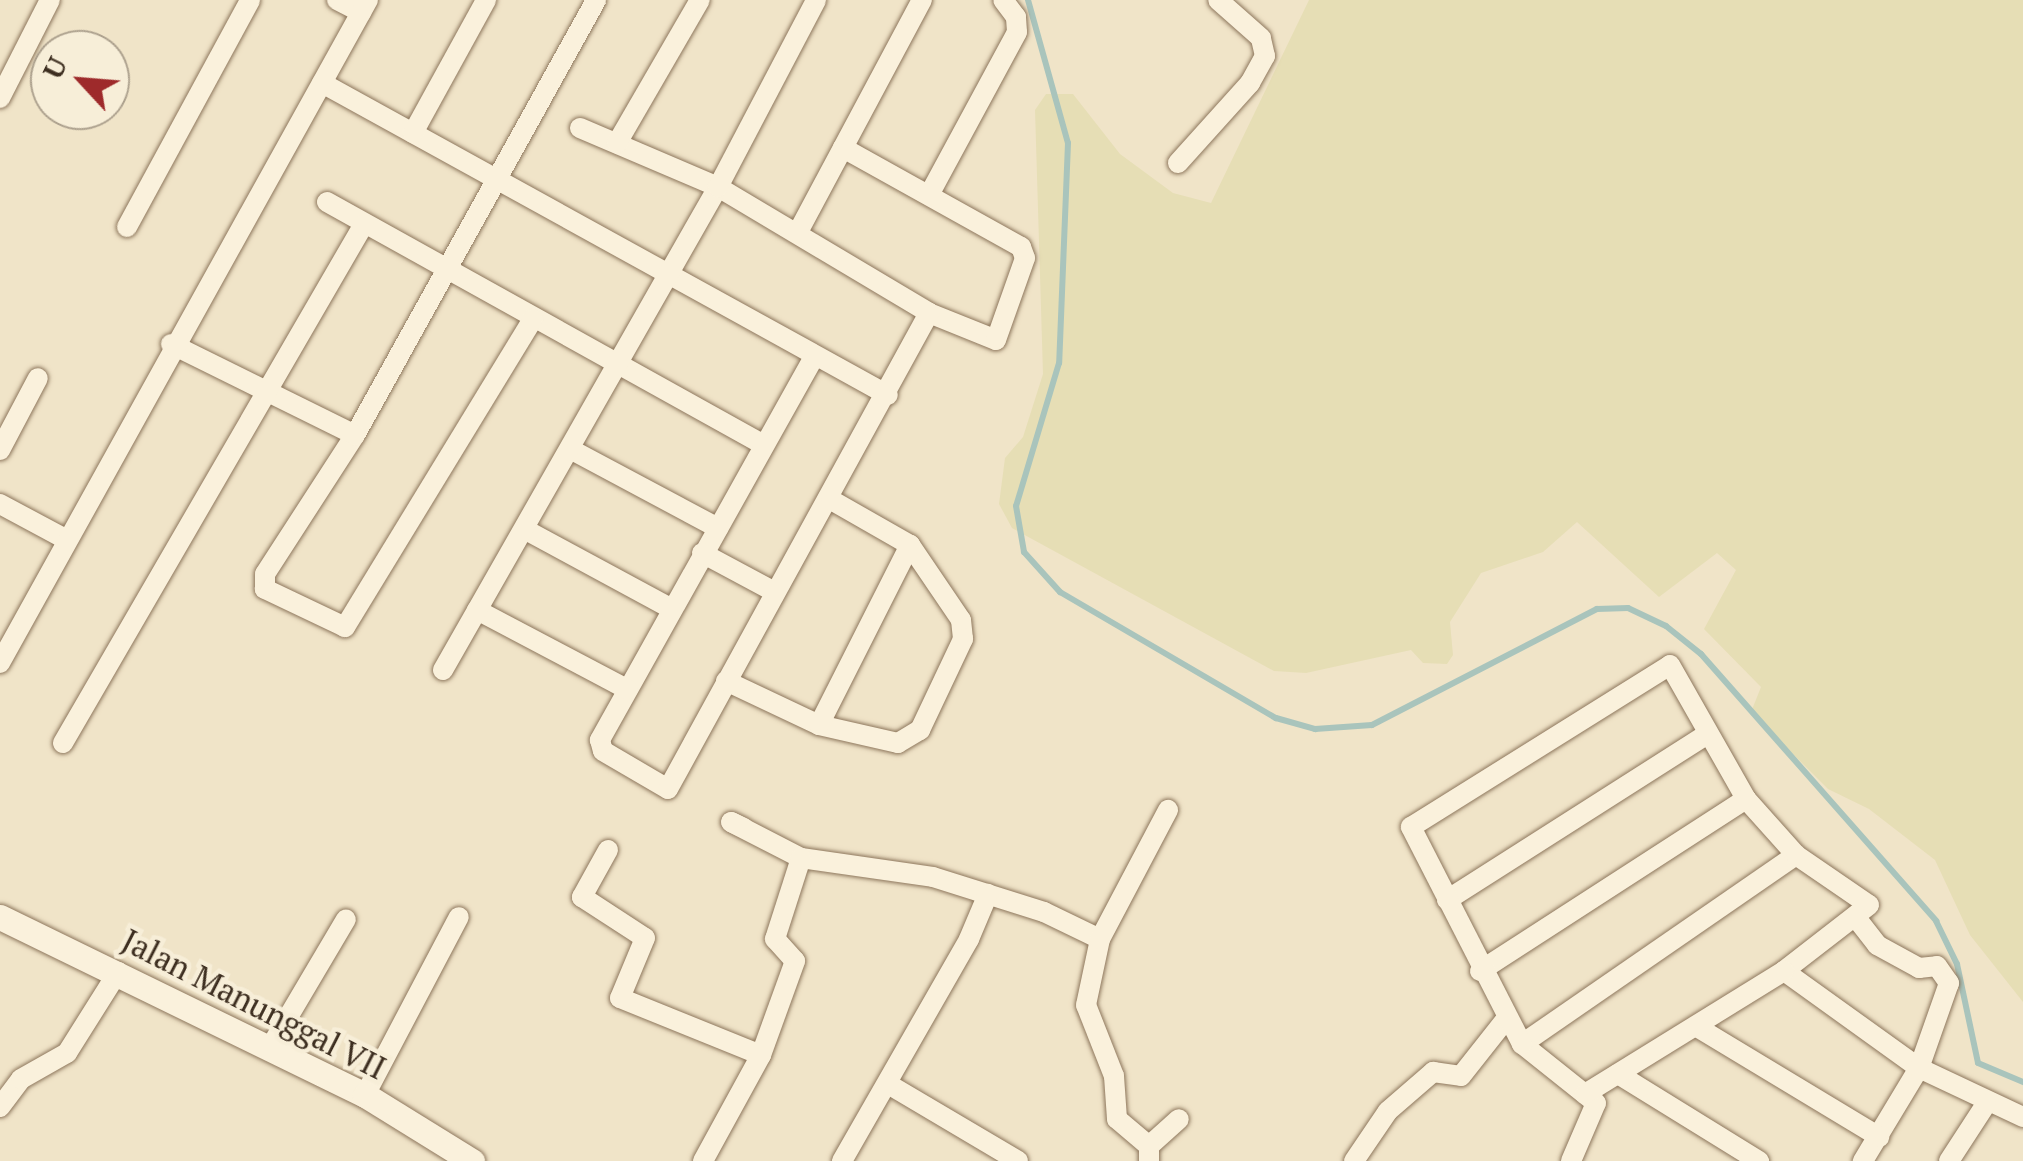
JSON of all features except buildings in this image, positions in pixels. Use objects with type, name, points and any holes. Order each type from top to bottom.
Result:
[{"type":"street","points":[[0,98],[50,0]]},
{"type":"street","points":[[127,227],[250,0]]},
{"type":"street","points":[[4,649],[171,344],[364,6],[337,0]]},
{"type":"street","points":[[412,133],[486,0]]},
{"type":"street","points":[[533,319],[348,622],[339,626],[272,594],[262,583],[355,435],[596,0]]},
{"type":"street","points":[[617,143],[700,0]]},
{"type":"street","points":[[443,670],[718,187],[816,0]]},
{"type":"street","points":[[798,232],[922,0]]},
{"type":"street","points":[[929,195],[1017,32],[1016,17],[1003,0]]},
{"type":"street","points":[[1178,162],[1250,83],[1265,56],[1261,38],[1218,0]]},
{"type":"street","points":[[322,83],[888,395]]},
{"type":"street","points":[[580,128],[718,187],[929,314],[995,340],[1026,254],[1018,244],[844,148]]},
{"type":"street","points":[[327,202],[764,446]]},
{"type":"street","points":[[63,743],[364,224]]},
{"type":"street","points":[[814,357],[702,553],[600,745],[668,788],[773,591],[831,500],[929,314]]},
{"type":"street","points":[[171,344],[263,393],[355,435]]},
{"type":"street","points":[[0,450],[38,378]]},
{"type":"street","points":[[570,449],[718,528]]},
{"type":"street","points":[[726,681],[818,724],[898,743],[920,730],[964,634],[910,545],[831,500]]},
{"type":"street","points":[[0,504],[67,540]]},
{"type":"street","points":[[524,529],[672,609]]},
{"type":"street","points":[[818,724],[910,545]]},
{"type":"street","points":[[702,553],[773,591]]},
{"type":"street","points":[[477,610],[627,689]]},
{"type":"street","points":[[1571,1161],[1591,1098],[1618,1074],[1784,971],[1856,919],[1868,901],[1796,855],[1746,799],[1706,735],[1672,667],[1665,664],[1414,820],[1412,831],[1480,972],[1522,1044],[1591,1098]]},
{"type":"street","points":[[1447,900],[1706,735]]},
{"type":"street","points":[[1480,972],[1746,799]]},
{"type":"street","points":[[1168,810],[1100,939],[1089,1019],[1114,1076],[1117,1119],[1149,1153],[1179,1119]]},
{"type":"street","points":[[744,828],[731,822],[801,858],[869,864],[988,894],[1044,912],[1100,939]]},
{"type":"street","points":[[608,850],[582,897],[645,938],[620,998],[761,1055]]},
{"type":"street","points":[[1522,1044],[1796,855]]},
{"type":"street","points":[[703,1161],[761,1055],[795,961],[776,939],[801,858]]},
{"type":"street","points":[[842,1161],[888,1084],[988,894]]},
{"type":"street","name":"Jalan Manunggal VII","points":[[0,917],[364,1094],[472,1161]]},
{"type":"street","points":[[364,1094],[459,917]]},
{"type":"street","points":[[271,1046],[346,919]]},
{"type":"street","points":[[1856,919],[1860,932],[1904,962],[1946,973],[1949,983],[1919,1068],[1863,1161]]},
{"type":"street","points":[[1784,971],[1919,1068],[1986,1104],[2023,1117]]},
{"type":"street","points":[[0,1107],[21,1079],[67,1053],[118,972]]},
{"type":"street","points":[[1354,1161],[1388,1111],[1433,1072],[1461,1076],[1506,1019]]},
{"type":"street","points":[[1697,1026],[1879,1137]]},
{"type":"street","points":[[1618,1074],[1759,1161]]},
{"type":"street","points":[[888,1084],[1018,1161]]},
{"type":"street","points":[[1948,1161],[1986,1104]]},
{"type":"shaded area","points":[[1309,0],[2023,0],[2023,1002],[1970,935],[1935,860],[1869,809],[1828,789],[1751,712],[1761,687],[1704,629],[1736,570],[1717,553],[1659,597],[1577,522],[1543,552],[1481,573],[1450,622],[1453,655],[1447,664],[1423,663],[1411,650],[1306,673],[1274,671],[1012,528],[999,504],[1005,458],[1023,437],[1043,374],[1035,110],[1046,94],[1073,94],[1120,154],[1173,193],[1211,203]]},
{"type":"waterway","points":[[1028,0],[1068,143],[1059,363],[1016,506],[1024,552],[1060,592],[1276,718],[1315,729],[1372,725],[1597,609],[1628,608],[1666,626],[1701,654],[1936,921],[1957,964],[1978,1063],[2023,1082]]}]
